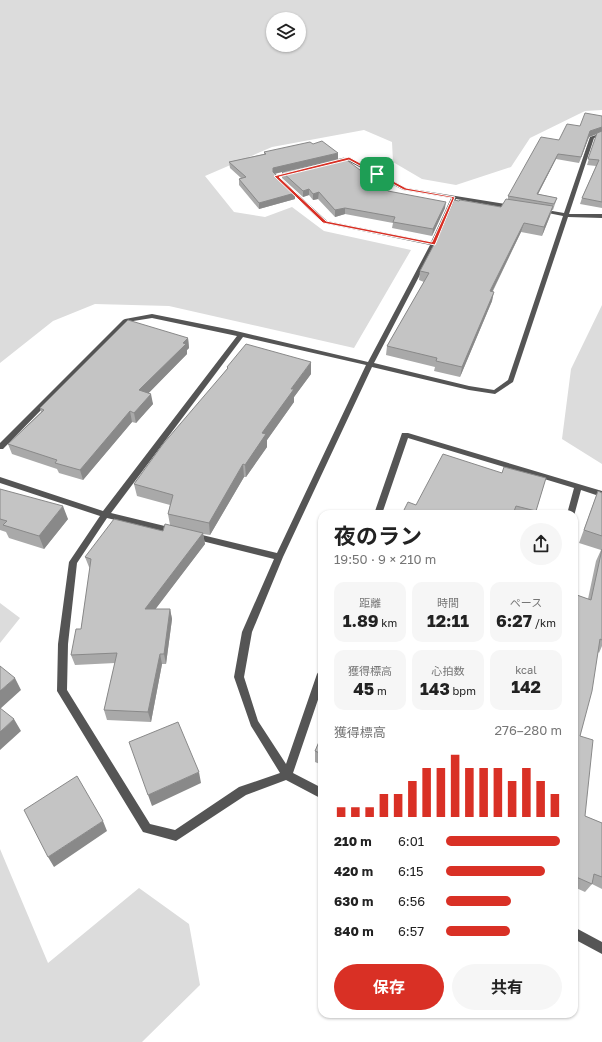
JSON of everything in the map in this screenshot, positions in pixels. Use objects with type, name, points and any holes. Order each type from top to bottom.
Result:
[{"type":"street","points":[[0,447],[125,321],[152,316],[232,332],[241,336],[370,364],[469,388],[495,392],[511,381],[592,137],[602,134]]},
{"type":"street","points":[[334,162],[349,158],[405,189],[521,208]]},
{"type":"street","points":[[298,171],[276,176],[325,222],[433,244]]},
{"type":"street","points":[[318,792],[287,775],[254,723],[239,677],[247,632],[279,556],[370,364],[433,244],[454,198]]},
{"type":"street","points":[[536,210],[566,215],[602,216]]},
{"type":"street","points":[[241,336],[105,514],[73,562],[63,644],[62,691],[147,828],[176,836],[243,791],[287,775]]},
{"type":"street","points":[[379,510],[405,435],[602,494]]},
{"type":"street","points":[[0,480],[105,514],[279,556]]},
{"type":"street","points":[[572,510],[578,487]]},
{"type":"street","points":[[287,775],[318,686]]},
{"type":"street","points":[[578,934],[602,948]]},
{"type":"shaded area","points":[[0,0],[602,0],[602,110],[585,111],[530,138],[511,167],[456,185],[422,179],[393,162],[392,142],[364,130],[272,147],[205,176],[234,212],[265,217],[292,207],[324,231],[411,250],[354,348],[169,306],[95,304],[53,321],[0,363]]},
{"type":"shaded area","points":[[602,305],[602,464],[562,439],[571,369]]},
{"type":"shaded area","points":[[0,603],[20,618],[0,643]]},
{"type":"shaded area","points":[[0,849],[48,963],[139,888],[189,924],[200,985],[142,1042],[0,1042]]},
{"type":"building","points":[[585,113],[602,116],[602,127],[590,131],[581,157],[558,154],[537,194],[557,198],[554,204],[508,196],[541,137],[559,140],[567,124],[580,126]]},
{"type":"building","points":[[602,131],[602,202],[582,198],[599,160],[588,159],[597,133]]},
{"type":"building","points":[[322,141],[338,153],[273,168],[273,172],[295,193],[259,203],[239,179],[246,177],[229,162],[266,154],[264,152],[310,142],[313,144]]},
{"type":"building","points":[[344,158],[388,191],[446,202],[433,229],[393,222],[395,217],[345,208],[335,210],[319,192],[313,194],[309,189],[303,191],[282,172]]},
{"type":"building","points":[[506,199],[553,206],[544,227],[524,223],[490,291],[494,292],[462,367],[436,361],[437,358],[387,346],[429,273],[420,271],[439,235],[454,200],[501,207]]},
{"type":"building","points":[[128,320],[188,338],[183,343],[186,344],[139,390],[151,394],[134,413],[130,411],[80,470],[55,463],[57,460],[8,444],[44,410],[40,408]]},
{"type":"building","points":[[246,344],[311,362],[291,389],[294,389],[262,433],[266,434],[245,465],[243,464],[209,523],[168,514],[173,495],[134,484],[163,444],[228,368],[227,367]]},
{"type":"building","points":[[443,454],[502,473],[504,467],[546,478],[536,510],[516,506],[514,510],[404,510],[408,502],[416,505]]},
{"type":"building","points":[[0,489],[63,506],[39,536],[3,525],[7,521],[0,519]]},
{"type":"building","points":[[598,491],[602,493],[602,536],[584,530]]},
{"type":"building","points":[[114,519],[163,531],[165,524],[203,533],[145,609],[170,609],[164,654],[160,654],[148,712],[104,710],[117,653],[71,655],[76,629],[81,629],[91,559],[85,557]]},
{"type":"building","points":[[602,549],[602,640],[600,639],[592,691],[580,736],[593,740],[585,816],[602,823],[602,877],[594,874],[592,884],[578,878],[578,595],[591,600]]},
{"type":"building","points":[[0,666],[15,678],[0,691]]},
{"type":"building","points":[[0,708],[14,719],[0,732]]},
{"type":"building","points":[[178,722],[199,772],[148,795],[129,742]]},
{"type":"building","points":[[318,744],[318,752],[315,751]]},
{"type":"building","points":[[77,776],[103,821],[48,857],[24,810]]},
{"type":"route","points":[[349,158],[377,174],[405,189],[454,198],[433,244],[325,222],[276,176],[349,158]]}]
